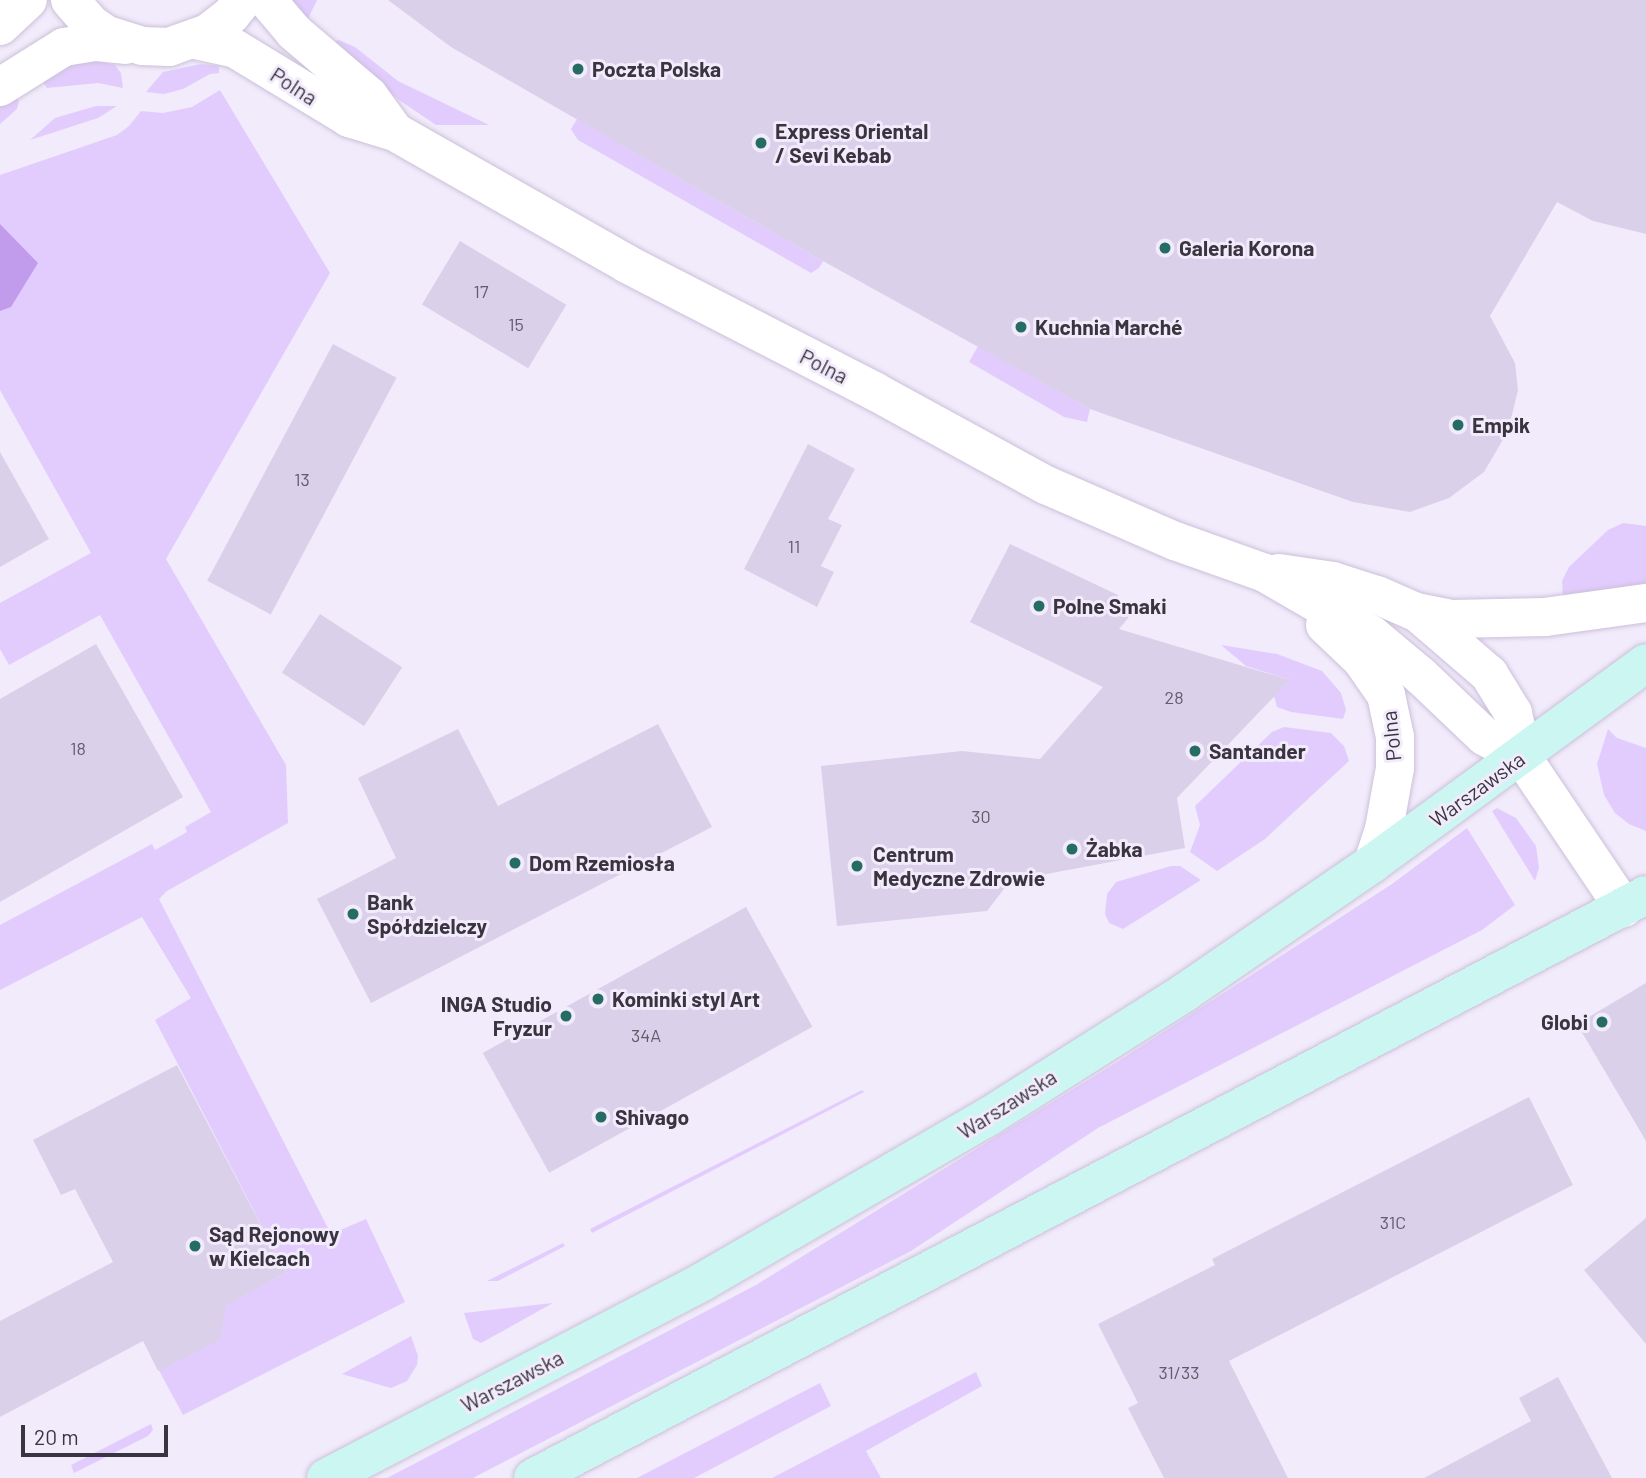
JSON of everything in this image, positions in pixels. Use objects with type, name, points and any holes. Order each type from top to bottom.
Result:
[{"type":"main road","name":"Warszawska","points":[[326,1478],[702,1282],[988,1117],[1184,993],[1373,863],[1522,757],[1646,663]]},
{"type":"main road","points":[[533,1478],[1635,902]]},
{"type":"street","points":[[0,26],[28,0]]},
{"type":"street","points":[[70,0],[92,24],[107,34],[142,46]]},
{"type":"street","points":[[0,87],[64,47],[79,42],[169,47],[195,40],[221,25],[243,0]]},
{"type":"street","name":"Polna","points":[[267,0],[294,32],[363,90],[395,132]]},
{"type":"street","name":"Polna","points":[[195,40],[234,48],[349,118],[395,132],[627,264],[874,391],[1046,485],[1175,541],[1265,573],[1372,635],[1422,676],[1484,736],[1522,757],[1635,902]]},
{"type":"street","name":"Polna","points":[[1265,573],[1333,581],[1377,594],[1416,612],[1452,619],[1482,621],[1593,612],[1646,603]]},
{"type":"street","name":"Polna","points":[[1265,573],[1361,659],[1387,695],[1395,737],[1395,768],[1387,818],[1373,863]]},
{"type":"street","name":"Polna","points":[[1416,612],[1489,674],[1513,713],[1522,757]]},
{"type":"shaded area","points":[[287,0],[317,0],[306,23]]},
{"type":"shaded area","points":[[339,40],[355,47],[398,81],[489,125],[436,125],[399,100],[329,43]]},
{"type":"shaded area","points":[[90,59],[115,65],[121,73],[123,88],[98,83],[47,88],[39,76]]},
{"type":"shaded area","points":[[201,64],[219,66],[219,73],[210,74],[183,89],[164,94],[146,92],[163,72]]},
{"type":"shaded area","points":[[220,90],[330,273],[166,559],[286,765],[288,823],[167,891],[159,899],[331,1234],[366,1219],[405,1302],[183,1415],[155,1363],[211,1312],[286,1273],[155,1020],[191,998],[142,917],[0,990],[0,925],[152,844],[155,850],[187,832],[185,827],[211,812],[100,615],[9,665],[0,649],[0,603],[91,553],[0,390],[0,175],[117,135],[129,126],[141,111],[163,113],[192,107]]},
{"type":"shaded area","points":[[13,94],[19,101],[17,109],[0,124],[0,107]]},
{"type":"shaded area","points":[[96,106],[117,106],[98,118],[30,140],[55,118]]},
{"type":"shaded area","points":[[577,119],[823,261],[819,268],[811,273],[578,140],[571,129]]},
{"type":"shaded area","points":[[0,224],[38,263],[11,307],[0,311]]},
{"type":"shaded area","points":[[978,346],[1090,409],[1087,422],[1064,417],[969,362]]},
{"type":"shaded area","points":[[1623,523],[1646,526],[1646,584],[1622,591],[1563,598],[1562,581],[1569,567],[1608,530]]},
{"type":"shaded area","points":[[1221,645],[1277,654],[1322,671],[1341,693],[1346,710],[1343,719],[1291,712],[1277,707],[1274,696],[1290,680],[1246,666]]},
{"type":"shaded area","points":[[1284,727],[1331,733],[1344,746],[1349,761],[1265,839],[1217,871],[1190,852],[1200,825],[1195,806],[1272,732]]},
{"type":"shaded area","points":[[1608,729],[1617,738],[1646,748],[1646,831],[1629,824],[1615,813],[1604,795],[1597,764]]},
{"type":"shaded area","points":[[1497,808],[1516,818],[1536,846],[1539,868],[1535,881],[1492,811]]},
{"type":"shaded area","points":[[1467,828],[1515,905],[1482,930],[1098,1128],[911,1251],[473,1478],[387,1478],[756,1285],[1117,1062],[1392,884]]},
{"type":"shaded area","points":[[1171,866],[1180,866],[1201,880],[1123,929],[1109,923],[1105,914],[1107,894],[1116,882]]},
{"type":"shaded area","points":[[862,1090],[864,1092],[592,1233],[590,1229]]},
{"type":"shaded area","points":[[563,1243],[565,1246],[498,1281],[487,1281]]},
{"type":"shaded area","points":[[553,1303],[481,1343],[473,1339],[464,1313]]},
{"type":"shaded area","points":[[411,1336],[418,1356],[417,1365],[407,1381],[391,1388],[342,1374]]},
{"type":"shaded area","points":[[976,1372],[982,1386],[866,1451],[881,1478],[772,1478]]},
{"type":"shaded area","points":[[820,1383],[831,1406],[694,1478],[637,1478]]},
{"type":"shaded area","points":[[151,1424],[153,1430],[148,1436],[74,1473],[71,1465]]},
{"type":"building","name":"Galeria Korona","points":[[388,0],[1646,0],[1646,234],[1593,221],[1557,202],[1490,316],[1515,363],[1518,390],[1508,431],[1484,472],[1449,498],[1410,512],[1353,502],[1090,409],[823,261],[451,47]]},
{"type":"building","points":[[460,241],[566,305],[528,368],[422,304]]},
{"type":"building","points":[[333,344],[397,378],[271,614],[207,581]]},
{"type":"building","points":[[808,444],[855,469],[828,519],[842,525],[821,566],[834,572],[817,607],[744,569]]},
{"type":"building","points":[[0,452],[49,539],[0,567]]},
{"type":"building","points":[[1010,544],[1118,595],[1118,604],[1133,612],[1119,629],[1290,680],[1177,798],[1185,848],[1010,881],[987,911],[837,926],[821,766],[962,751],[1040,759],[1103,687],[970,622]]},
{"type":"building","points":[[320,614],[402,667],[364,726],[282,673]]},
{"type":"building","points":[[96,644],[183,797],[0,902],[0,699]]},
{"type":"building","name":"Dom Rzemiosła","points":[[658,724],[712,827],[371,1003],[317,899],[396,858],[358,778],[458,729],[498,806]]},
{"type":"building","points":[[746,907],[812,1027],[549,1173],[483,1053]]},
{"type":"building","points":[[1646,983],[1646,1141],[1577,1024]]},
{"type":"building","name":"Sąd Rejonowy w Kielcach","points":[[177,1065],[286,1273],[226,1305],[220,1340],[158,1371],[143,1341],[0,1417],[0,1321],[113,1262],[75,1189],[61,1195],[33,1140]]},
{"type":"building","points":[[1529,1097],[1573,1185],[1229,1361],[1288,1478],[1164,1478],[1128,1408],[1138,1403],[1098,1324],[1215,1265],[1212,1259]]},
{"type":"building","points":[[1646,1218],[1646,1344],[1584,1270]]},
{"type":"building","points":[[1558,1377],[1612,1478],[1424,1478],[1531,1421],[1519,1398]]},
{"type":"place","name":"Poczta Polska","points":[[578,69]]},
{"type":"place","name":"Express Oriental / Sevi Kebab","points":[[761,143]]},
{"type":"place","name":"Galeria Korona","points":[[1165,248]]},
{"type":"place","name":"Kuchnia Marché","points":[[1021,327]]},
{"type":"place","name":"Empik","points":[[1458,425]]},
{"type":"place","name":"Polne Smaki","points":[[1039,606]]},
{"type":"place","name":"Santander","points":[[1195,751]]},
{"type":"place","name":"Żabka","points":[[1072,849]]},
{"type":"place","name":"Dom Rzemiosła","points":[[515,863]]},
{"type":"place","name":"Centrum Medyczne Zdrowie","points":[[857,866]]},
{"type":"place","name":"Bank Spółdzielczy","points":[[353,914]]},
{"type":"place","name":"Kominki styl Art","points":[[598,999]]},
{"type":"place","name":"INGA Studio Fryzur","points":[[566,1016]]},
{"type":"place","name":"Globi","points":[[1602,1022]]},
{"type":"place","name":"Shivago","points":[[601,1117]]},
{"type":"place","name":"Sąd Rejonowy w Kielcach","points":[[195,1246]]}]
